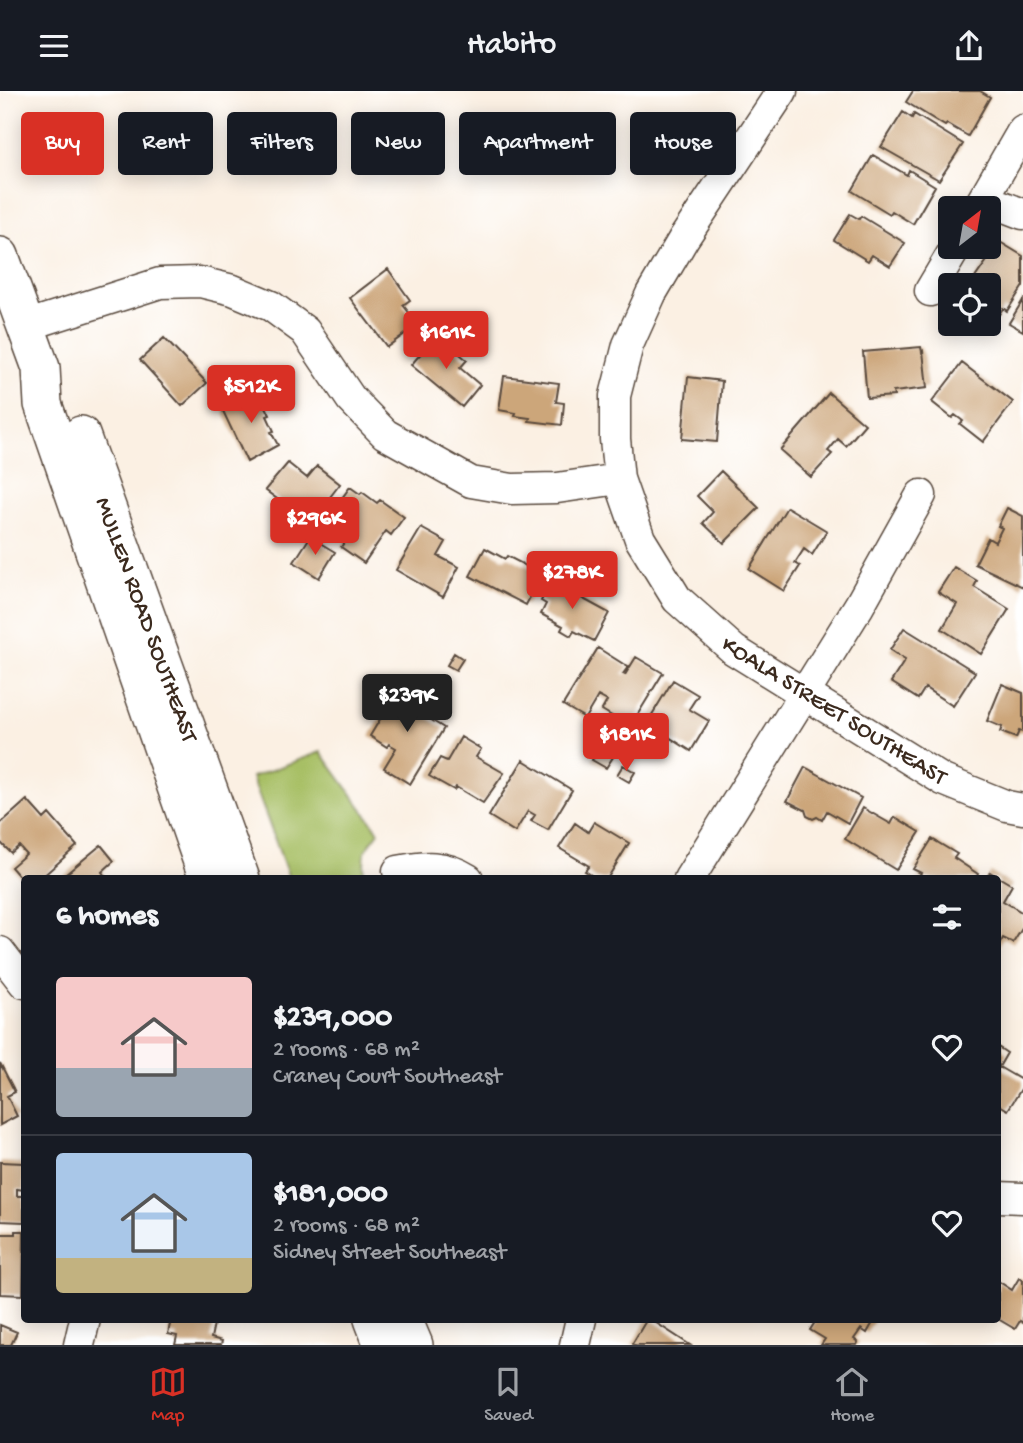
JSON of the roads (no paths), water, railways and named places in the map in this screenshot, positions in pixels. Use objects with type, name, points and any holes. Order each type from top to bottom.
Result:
[{"type":"street","name":"KOALA STREET SOUTHEAST","points":[[782,91],[684,238],[651,294],[628,345],[615,395],[619,479],[640,539],[677,599],[734,650],[943,780],[1023,810]]},
{"type":"street","points":[[986,196],[1023,130]]},
{"type":"street","points":[[1001,209],[1023,214]]},
{"type":"street","name":"MULLEN ROAD SOUTHEAST","points":[[0,256],[41,368],[43,404],[207,875]]},
{"type":"street","points":[[930,291],[949,259]]},
{"type":"street","points":[[25,326],[160,283],[200,282],[233,290],[271,306],[305,331],[351,399],[385,434],[471,482],[512,489],[546,489],[619,479]]},
{"type":"street","name":"MULLEN ROAD SOUTHEAST","points":[[41,368],[66,394],[240,875]]},
{"type":"street","points":[[692,875],[859,606],[921,495]]},
{"type":"street","points":[[398,871],[428,866],[456,871],[462,875]]},
{"type":"street","points":[[0,952],[21,979]]},
{"type":"street","points":[[1001,1197],[1023,1198]]},
{"type":"street","points":[[79,1345],[84,1323]]},
{"type":"street","points":[[375,1323],[383,1345]]},
{"type":"street","points":[[405,1323],[414,1345]]},
{"type":"street","points":[[575,1345],[580,1323]]}]
